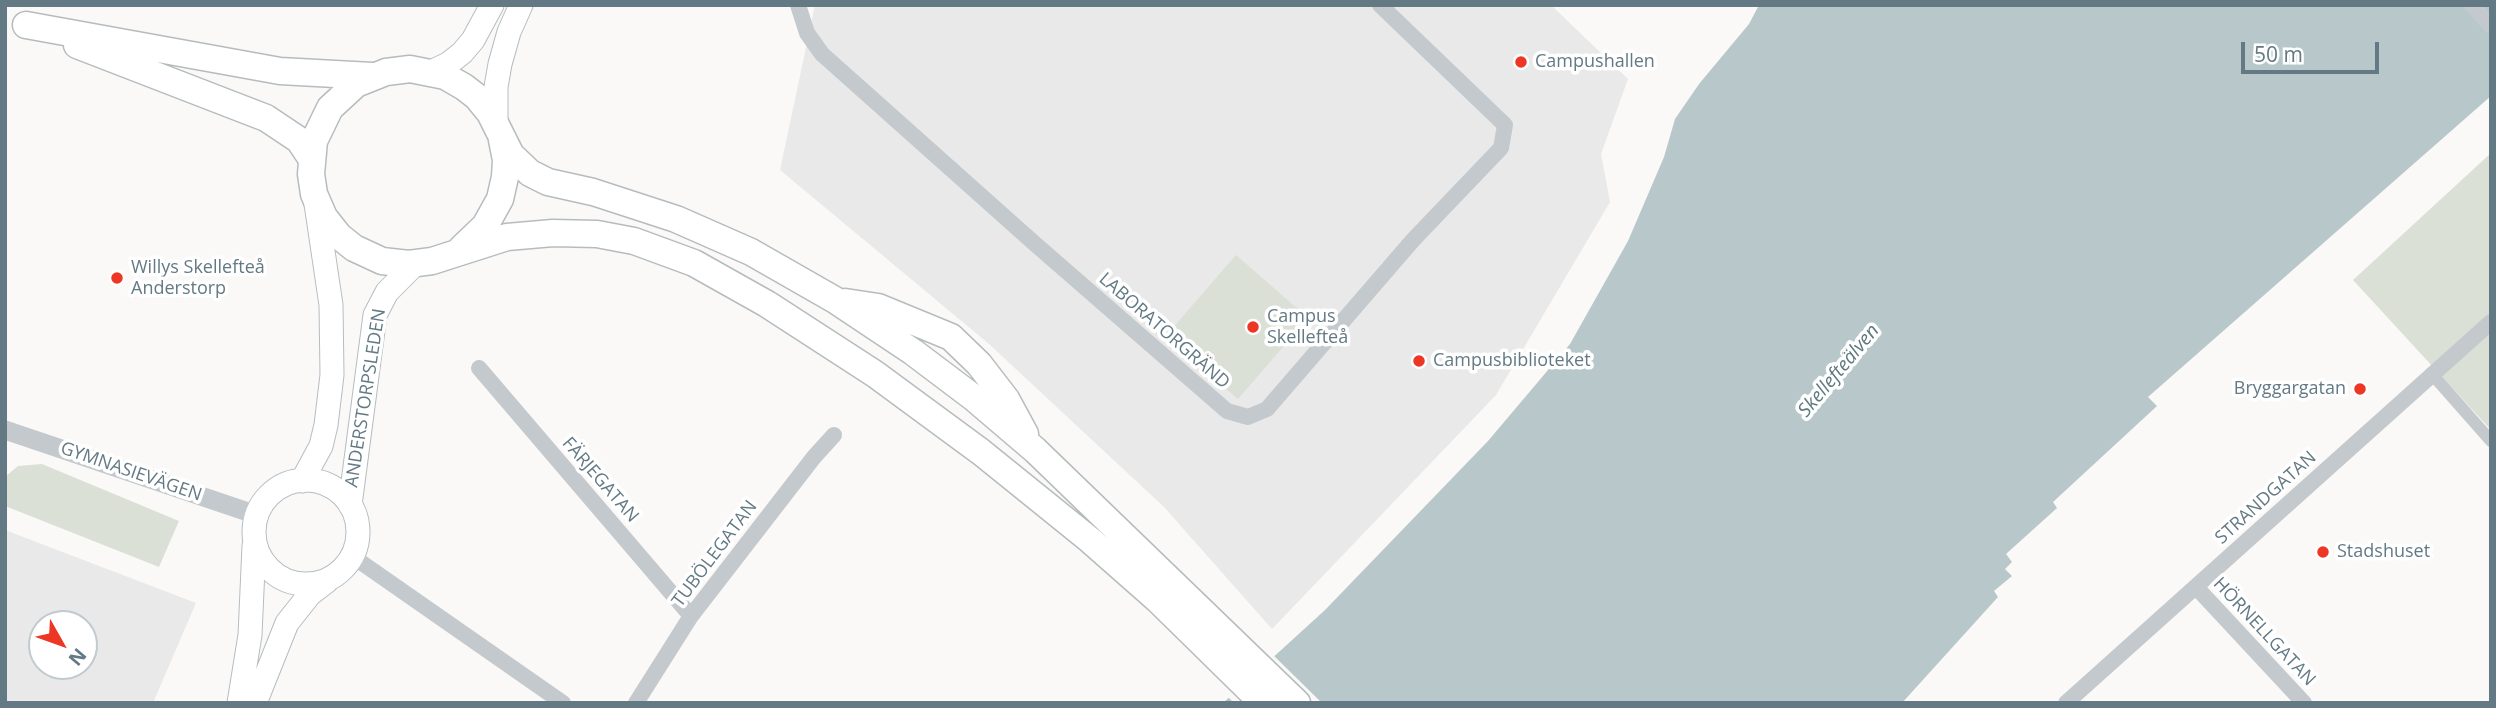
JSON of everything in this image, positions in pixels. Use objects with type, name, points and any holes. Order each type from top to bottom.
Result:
[{"type":"highway","points":[[15,22],[280,71],[372,76],[402,69],[431,72],[464,87],[477,97],[511,155],[530,173],[548,181],[593,192],[676,219],[751,252],[835,300],[878,307],[951,337],[979,364],[1006,399],[1035,450],[1219,643],[1263,703]]},
{"type":"highway","points":[[15,22],[266,118],[299,140],[311,158]]},
{"type":"highway","points":[[372,76],[343,94],[330,108],[314,141],[311,158],[314,194],[330,226],[354,248],[382,261],[424,263],[507,237],[553,233],[597,234],[634,241],[694,262],[767,304],[875,374],[981,452],[1090,540],[1157,599],[1297,703]]},
{"type":"highway","points":[[424,263],[456,252],[470,242],[493,216],[505,177],[505,153],[497,127]]},
{"type":"main road","points":[[431,72],[448,64],[473,40],[492,5]]},
{"type":"main road","points":[[497,127],[496,87],[500,64],[509,32],[521,5]]},
{"type":"main road","name":"ANDERSTORPSLEDEN","points":[[302,481],[321,446],[332,375],[331,304],[314,194]]},
{"type":"main road","name":"ANDERSTORPSLEDEN","points":[[350,505],[375,315],[387,292],[424,263]]},
{"type":"main road","points":[[239,703],[250,635],[256,522],[264,501],[283,486],[302,481],[318,482],[332,487],[350,505],[358,530],[352,556],[334,576],[310,594],[287,623],[255,703]]},
{"type":"main road","points":[[256,522],[256,547],[261,558],[278,576],[292,582],[309,584],[334,576]]},
{"type":"street","name":"LABORATORGRÄND","points":[[799,5],[807,33],[822,54],[1227,411],[1236,416],[1248,417],[1267,409],[1413,240],[1501,148],[1505,125],[1380,5]]},
{"type":"street","points":[[2472,5],[2491,26]]},
{"type":"street","name":"STRANDGATAN","points":[[2066,703],[2491,321]]},
{"type":"street","name":"FÄRJEGATAN","points":[[479,368],[691,616]]},
{"type":"street","points":[[2431,373],[2491,441]]},
{"type":"street","name":"GYMNASIEVÄGEN","points":[[5,430],[256,522]]},
{"type":"street","name":"TUBÖLEGATAN","points":[[636,703],[691,616],[834,435]]},
{"type":"street","points":[[352,556],[563,703]]},
{"type":"street","name":"HÖRNELLGATAN","points":[[2196,587],[2304,703]]},
{"type":"shaded area","name":"Campus Skellefteå","points":[[815,5],[1551,5],[1628,79],[1601,154],[1610,202],[1496,395],[1272,629],[1164,507],[989,344],[780,170]]},
{"type":"shaded area","points":[[2491,153],[2491,430],[2353,280]]},
{"type":"shaded area","points":[[1236,255],[1308,318],[1238,399],[1165,337]]},
{"type":"shaded area","points":[[42,464],[179,521],[159,567],[5,506],[5,477],[18,466]]},
{"type":"shaded area","points":[[5,530],[196,603],[153,703],[5,703]]},
{"type":"water","name":"Skellefteälven","points":[[1759,5],[2491,5],[2491,96],[2148,397],[2157,406],[2053,502],[2057,508],[2006,554],[2012,562],[2005,569],[2012,576],[1994,591],[1998,597],[1902,703],[1223,703],[1325,610],[1488,441],[1570,344],[1628,241],[1664,157],[1675,119],[1699,84],[1749,24]]},
{"type":"pier","points":[[1272,654],[1322,703],[1234,703],[1226,695]]},
{"type":"place","name":"Campushallen","points":[[1521,62]]},
{"type":"place","name":"Willys Skellefteå Anderstorp","points":[[117,278]]},
{"type":"place","name":"Campus Skellefteå","points":[[1253,327]]},
{"type":"place","name":"Campusbiblioteket","points":[[1419,361]]},
{"type":"place","name":"Bryggargatan","points":[[2360,389]]},
{"type":"place","name":"Stadshuset","points":[[2323,552]]}]
